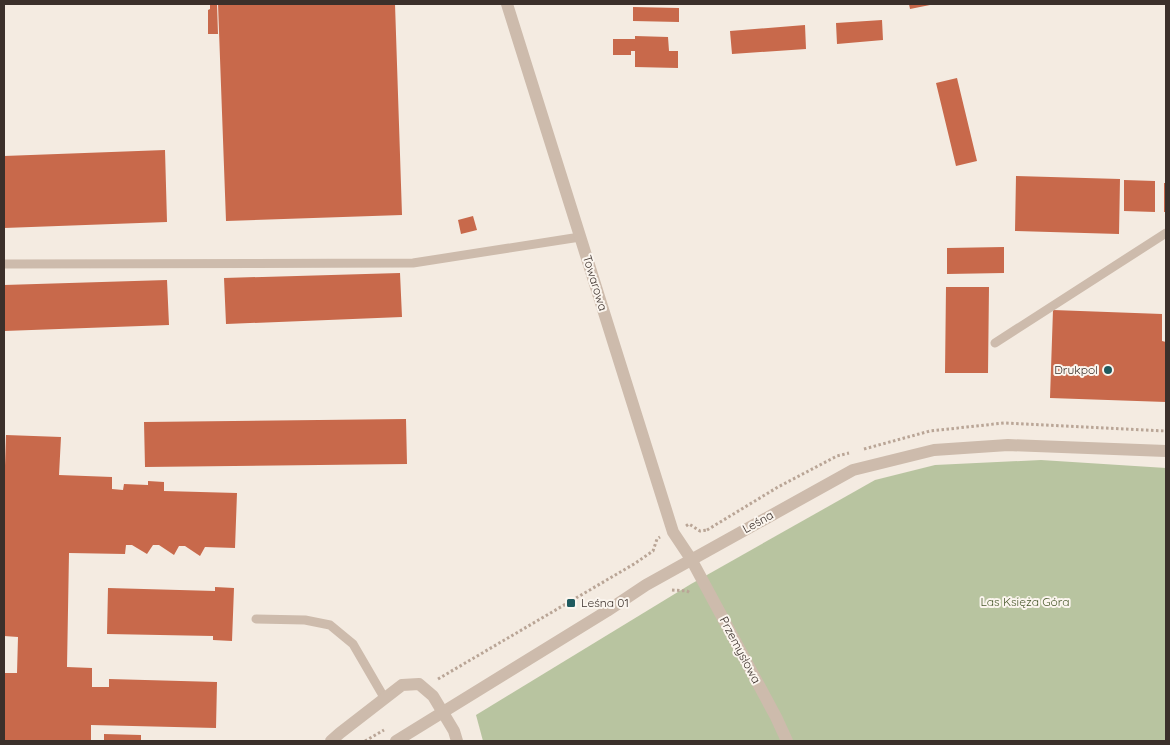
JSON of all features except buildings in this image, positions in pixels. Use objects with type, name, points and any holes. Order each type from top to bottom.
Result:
[{"type":"street","name":"Towarowa","points":[[508,4],[673,532],[691,559]]},
{"type":"street","name":"Leśna","points":[[396,741],[646,585],[853,470],[934,450],[1008,445],[1166,450]]},
{"type":"street","name":"Przemysłowa","points":[[691,559],[776,716],[787,741]]},
{"type":"street","points":[[331,741],[402,685],[419,684],[433,696],[454,731],[457,741]]},
{"type":"lane","points":[[995,343],[1166,233]]},
{"type":"lane","points":[[4,264],[413,263],[580,237]]},
{"type":"lane","points":[[256,619],[305,620],[330,625],[353,644],[385,699]]},
{"type":"path","points":[[684,527],[688,524],[700,531],[707,530]]},
{"type":"path","points":[[424,688],[634,564],[653,551],[657,539],[662,536]]},
{"type":"path","points":[[634,564],[638,571]]},
{"type":"green space","name":"Las Księża Góra","points":[[1041,460],[1166,468],[1166,741],[483,741],[476,715],[691,584],[875,480],[935,465]]},
{"type":"place","name":"Drukpol","points":[[1108,370]]},
{"type":"place","name":"Leśna 01","points":[[571,603]]}]
